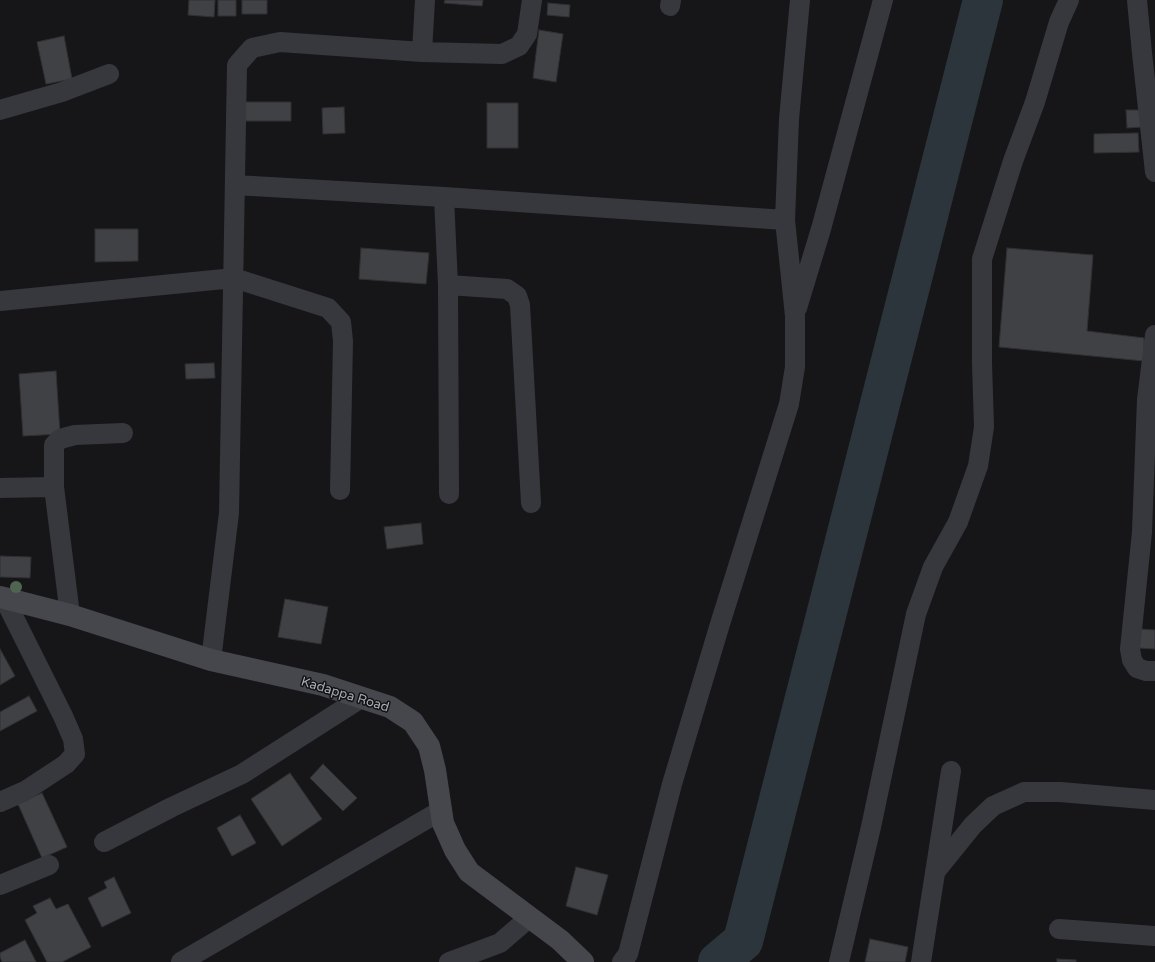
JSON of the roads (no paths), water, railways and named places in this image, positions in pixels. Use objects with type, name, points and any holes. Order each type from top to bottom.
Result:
[{"type":"main road","name":"Kadappa Road","points":[[2,598],[70,615],[211,660],[323,685],[390,707],[413,722],[429,746],[436,770],[443,823],[455,850],[469,872],[560,940],[583,962]]},
{"type":"street","points":[[422,52],[425,0]]},
{"type":"street","points":[[211,660],[229,513],[237,65],[252,48],[280,42],[422,52],[502,54],[519,46],[527,34],[532,0]]},
{"type":"street","points":[[622,962],[628,954],[672,784],[726,602],[789,404],[795,367],[795,316],[785,220],[789,119],[800,0]]},
{"type":"street","points":[[795,316],[821,229],[883,0]]},
{"type":"street","points":[[839,962],[871,827],[916,614],[933,567],[958,522],[978,466],[984,427],[982,363],[982,258],[1013,161],[1035,102],[1059,22],[1069,0]]},
{"type":"street","points":[[1137,0],[1155,172]]},
{"type":"street","points":[[0,110],[62,92],[109,74]]},
{"type":"street","points":[[235,185],[444,197],[785,220]]},
{"type":"street","points":[[444,197],[448,285],[449,494]]},
{"type":"street","points":[[0,301],[234,278],[328,308],[341,322],[343,342],[340,490]]},
{"type":"street","points":[[448,285],[507,289],[517,296],[520,305],[531,503]]},
{"type":"street","points":[[1155,335],[1151,400],[1148,532],[1130,649],[1132,660],[1137,668],[1146,671],[1155,671]]},
{"type":"street","points":[[70,615],[54,487],[54,445],[60,439],[75,435],[123,433]]},
{"type":"street","points":[[0,488],[54,487]]},
{"type":"street","points":[[0,802],[25,791],[66,764],[75,754],[73,739],[63,716],[2,598]]},
{"type":"street","points":[[104,842],[172,806],[242,774],[361,698]]},
{"type":"street","points":[[921,962],[951,771]]},
{"type":"street","points":[[935,872],[973,825],[993,806],[1024,792],[1060,792],[1155,800]]},
{"type":"street","points":[[181,962],[442,810]]},
{"type":"street","points":[[0,886],[49,865]]},
{"type":"street","points":[[449,962],[500,942],[530,918]]},
{"type":"street","points":[[1059,929],[1155,936]]},
{"type":"waterway","points":[[718,962],[743,941],[983,0]]}]
